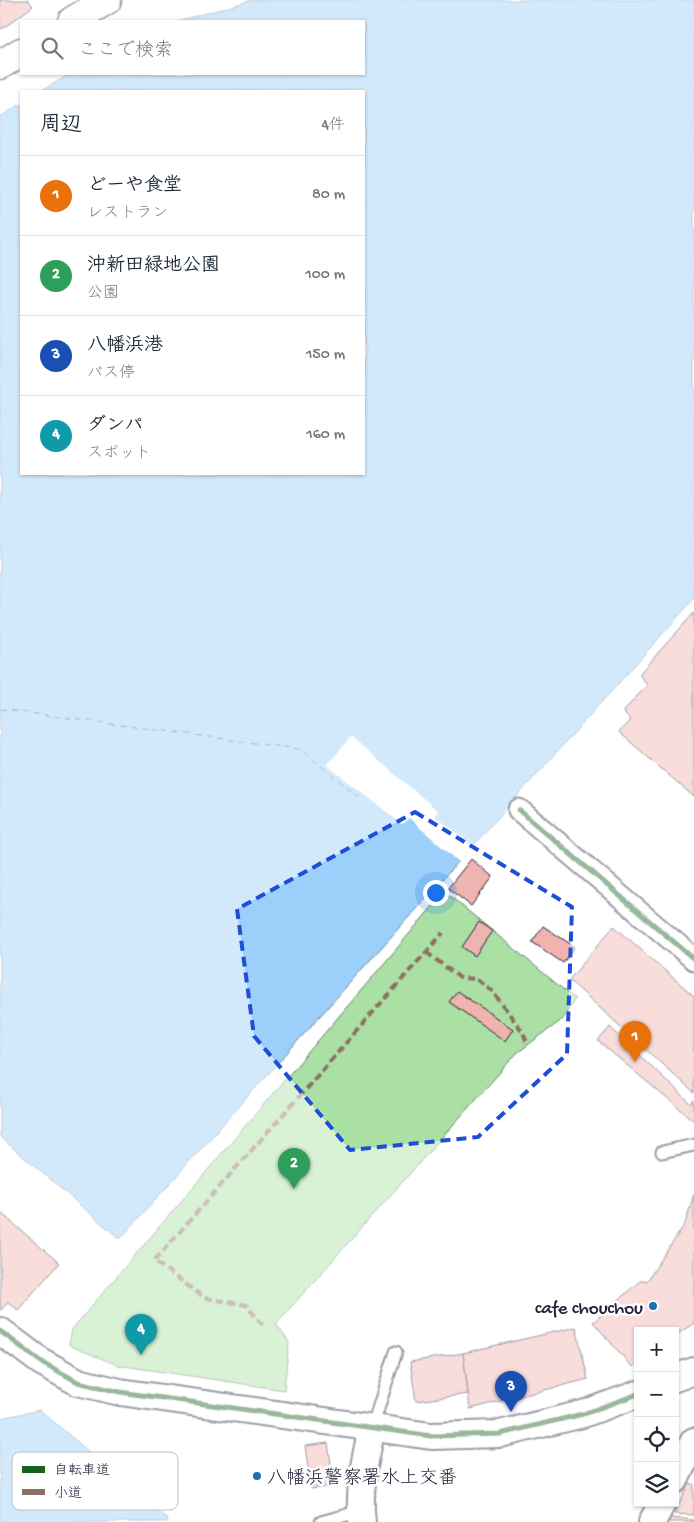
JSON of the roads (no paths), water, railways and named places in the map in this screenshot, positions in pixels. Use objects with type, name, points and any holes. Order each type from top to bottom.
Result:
[{"type":"main road","points":[[74,20],[107,0]]},
{"type":"main road","points":[[0,65],[20,53]]},
{"type":"street","points":[[519,810],[694,958]]},
{"type":"street","points":[[0,1331],[40,1361],[78,1382],[120,1392],[431,1436],[500,1434],[584,1414],[634,1395]]},
{"type":"street","points":[[679,1377],[694,1371]]},
{"type":"street","points":[[362,1516],[364,1466],[372,1428]]},
{"type":"street","points":[[683,1476],[694,1441]]},
{"type":"street","points":[[652,1522],[660,1507]]},
{"type":"lane","points":[[662,1152],[694,1145]]},
{"type":"lane","points":[[372,1428],[396,1352]]},
{"type":"lane","points":[[321,1522],[362,1516]]},
{"type":"water","points":[[253,0],[694,0],[694,599],[120,1239],[0,1137],[0,117],[20,105],[20,475],[365,475],[365,90],[43,90],[69,75],[365,75],[365,20],[181,20]]},
{"type":"water","points":[[40,1410],[89,1452],[12,1452],[12,1510],[157,1510],[168,1522],[0,1522],[0,1418]]},
{"type":"place","name":"どーや食堂","points":[[635,1062]]},
{"type":"place","name":"沖新田緑地公園","points":[[294,1189]]},
{"type":"place","name":"cafe chouchou","points":[[653,1306]]},
{"type":"place","name":"ダンパ","points":[[141,1355]]},
{"type":"place","name":"八幡浜港","points":[[511,1412]]},
{"type":"place","name":"八幡浜警察署水上交番","points":[[257,1476]]}]
